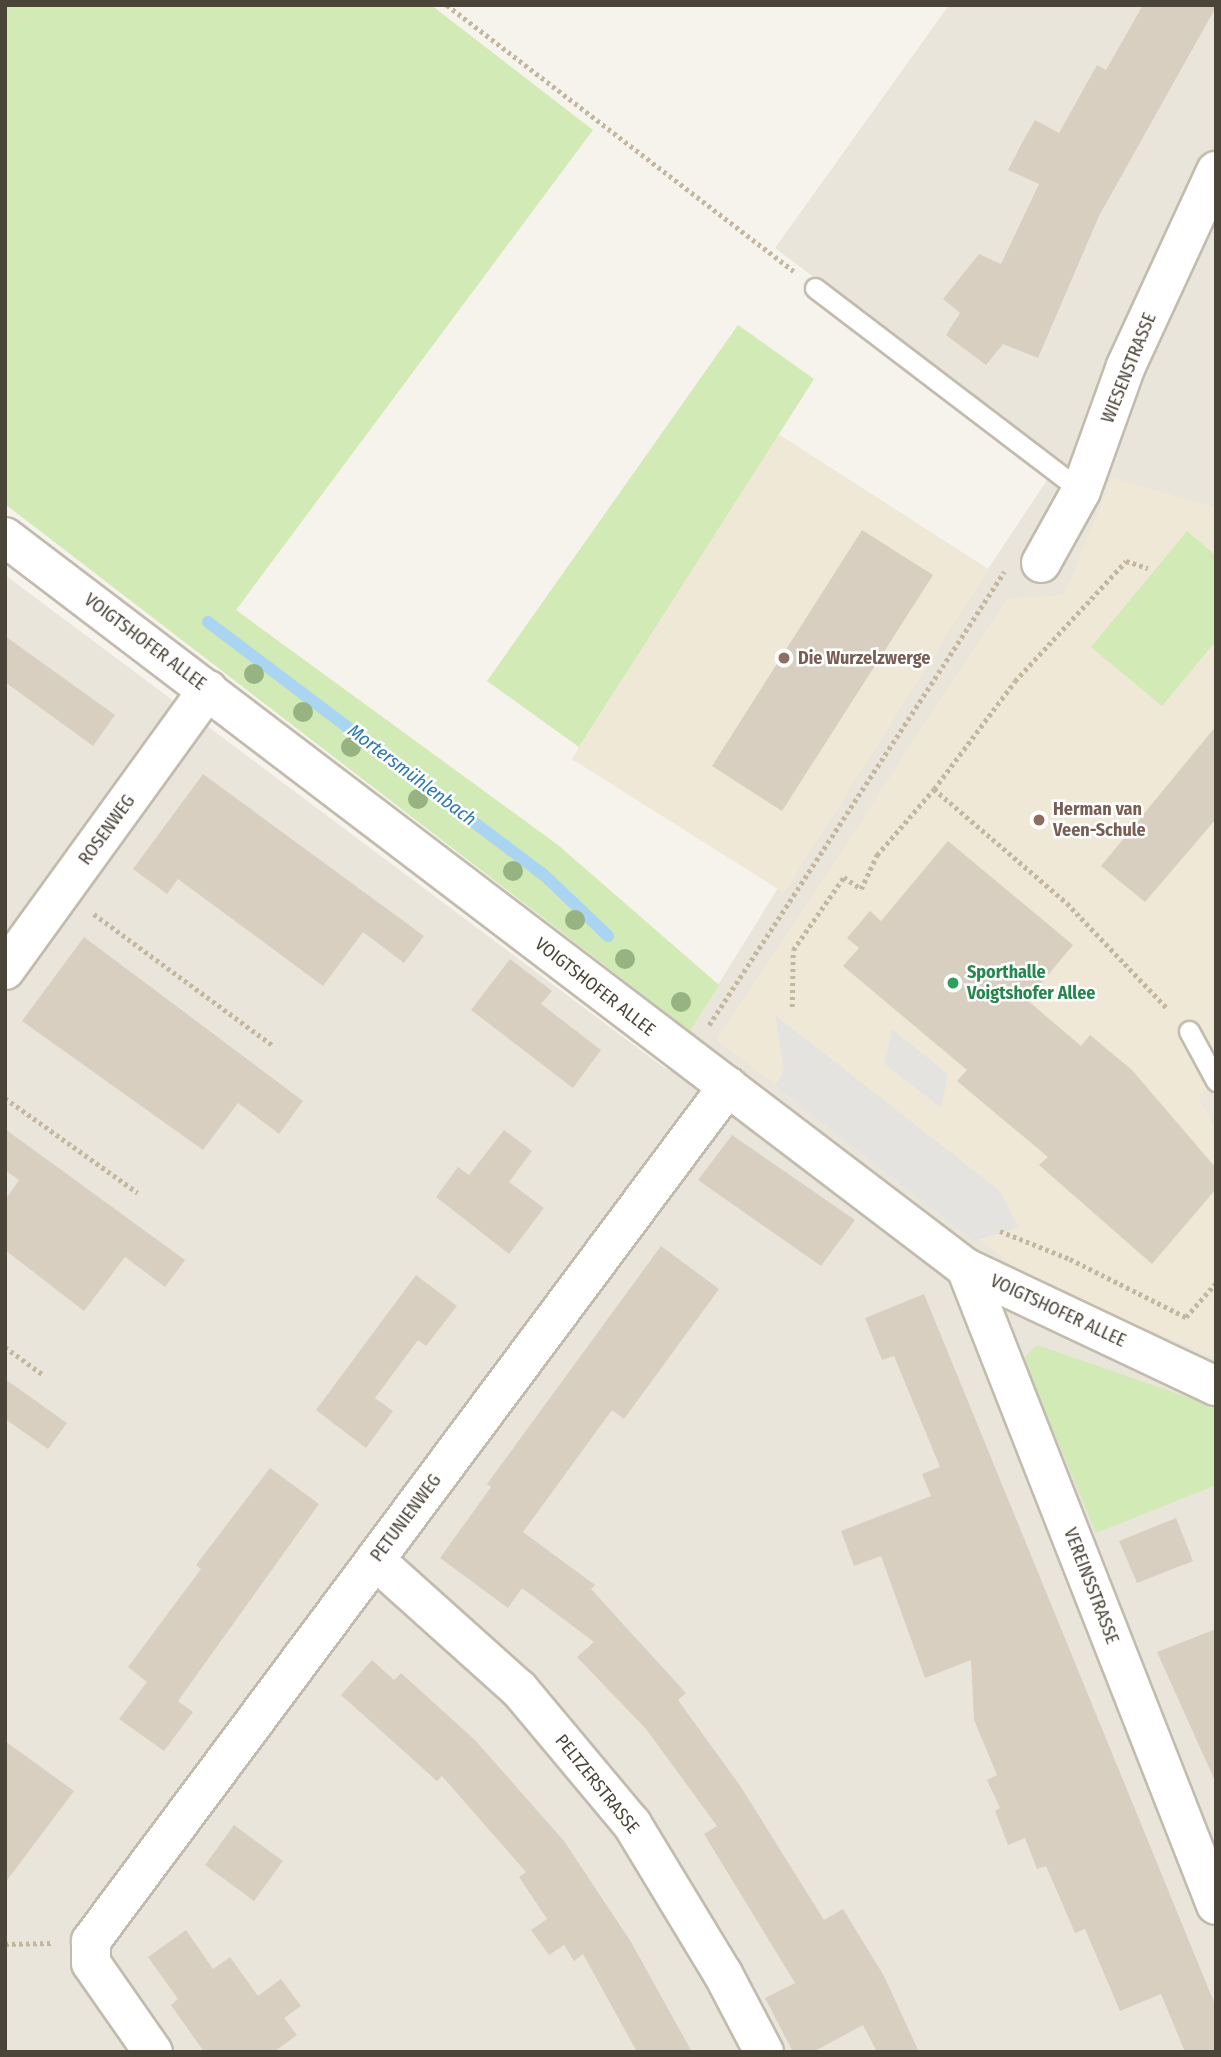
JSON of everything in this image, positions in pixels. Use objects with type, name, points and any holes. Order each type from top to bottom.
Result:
[{"type":"street","name":"WIESENSTRASSE","points":[[1041,563],[1082,491],[1126,366],[1216,171]]},
{"type":"street","name":"VOIGTSHOFER ALLEE","points":[[5,537],[966,1268],[1216,1386]]},
{"type":"street","name":"ROSENWEG","points":[[5,970],[208,690]]},
{"type":"street","name":"PETUNIENWEG","points":[[88,1952],[91,1941],[727,1086]]},
{"type":"street","name":"VEREINSSTRASSE","points":[[966,1268],[1216,1905]]},
{"type":"street","name":"PELTZERSTRASSE","points":[[375,1560],[519,1689],[632,1824],[723,1974],[764,2052]]},
{"type":"street","points":[[88,1952],[91,1963],[152,2052]]},
{"type":"lane","points":[[816,288],[1082,491]]},
{"type":"lane","points":[[1189,1031],[1216,1081]]},
{"type":"path","points":[[447,5],[816,288]]},
{"type":"path","points":[[792,1007],[793,950],[844,877],[861,888],[877,855],[934,789],[1015,681],[1126,561],[1148,568]]},
{"type":"path","points":[[687,1058],[1008,565],[1041,563]]},
{"type":"path","points":[[934,789],[1067,903],[1189,1031]]},
{"type":"path","points":[[63,891],[274,1046]]},
{"type":"path","points":[[5,1098],[138,1193]]},
{"type":"path","points":[[1000,1231],[1070,1259],[1186,1317],[1216,1283]]},
{"type":"path","points":[[5,1347],[42,1374]]},
{"type":"path","points":[[5,1944],[50,1942],[88,1952]]},
{"type":"shaded area","points":[[949,5],[1216,5],[1216,2052],[5,2052],[5,575],[666,1069],[778,888],[572,759],[778,434],[988,569],[1059,462],[775,248]]},
{"type":"shaded area","name":"Die Wurzelzwerge","points":[[778,434],[988,570],[784,893],[572,759]]},
{"type":"shaded area","name":"Herman van Veen-Schule","points":[[1112,478],[1216,508],[1216,1085],[1198,1096],[1216,1131],[1214,1357],[1034,1281],[717,1040],[1007,599],[1064,595]]},
{"type":"shaded area","points":[[775,1015],[1000,1191],[1018,1227],[974,1241],[775,1085],[784,1071]]},
{"type":"shaded area","points":[[892,1029],[948,1074],[941,1108],[885,1064]]},
{"type":"green space","points":[[5,5],[431,5],[593,130],[236,610],[558,845],[719,985],[690,1031],[5,504]]},
{"type":"green space","points":[[738,325],[814,379],[579,747],[487,681]]},
{"type":"green space","points":[[1187,531],[1216,556],[1216,641],[1162,706],[1091,647]]},
{"type":"green space","points":[[1037,1345],[1216,1407],[1216,1485],[1096,1533],[1023,1359]]},
{"type":"building","points":[[1143,5],[1216,7],[1099,216],[1038,358],[1003,344],[986,365],[946,335],[960,313],[943,299],[979,254],[1001,264],[1039,184],[1008,170],[1023,141],[1035,120],[1059,133],[1097,65],[1106,70]]},
{"type":"building","points":[[862,530],[933,575],[782,811],[712,766]]},
{"type":"building","points":[[5,636],[115,715],[93,746],[5,682]]},
{"type":"building","points":[[1216,726],[1216,819],[1145,902],[1101,866]]},
{"type":"building","points":[[203,774],[424,936],[404,963],[363,932],[323,986],[178,879],[167,894],[133,869]]},
{"type":"building","name":"Sporthalle Voigtshofer Allee","points":[[948,841],[1073,945],[1027,1000],[1081,1046],[1090,1035],[1132,1070],[1216,1168],[1216,1189],[1152,1264],[1039,1165],[1048,1157],[957,1081],[967,1070],[843,966],[859,948],[847,938],[870,911],[881,921]]},
{"type":"building","points":[[84,937],[303,1101],[279,1134],[238,1103],[203,1150],[22,1021]]},
{"type":"building","points":[[510,959],[552,991],[541,1004],[601,1050],[573,1088],[471,1010]]},
{"type":"building","points":[[5,1129],[185,1260],[165,1287],[125,1257],[84,1311],[5,1250],[5,1200],[19,1180],[5,1170]]},
{"type":"building","points":[[504,1130],[532,1151],[509,1182],[544,1208],[509,1254],[436,1197],[458,1167],[469,1175]]},
{"type":"building","points":[[732,1135],[855,1220],[821,1266],[698,1180]]},
{"type":"building","points":[[661,1246],[719,1289],[624,1419],[612,1410],[523,1532],[595,1585],[591,1589],[686,1693],[678,1700],[741,1787],[824,1920],[843,1909],[884,1976],[919,2052],[877,2052],[863,2025],[813,2052],[793,2052],[765,1998],[795,1983],[704,1834],[717,1826],[646,1729],[577,1657],[594,1642],[522,1588],[508,1608],[440,1558],[491,1487],[487,1484]]},
{"type":"building","points":[[416,1275],[457,1306],[426,1346],[418,1340],[375,1398],[393,1411],[366,1448],[316,1410]]},
{"type":"building","points":[[924,1294],[1216,2007],[1216,2052],[1185,2052],[1161,1994],[1120,2011],[1085,1929],[1075,1933],[1046,1866],[1037,1869],[1025,1838],[1008,1845],[995,1811],[1000,1808],[987,1780],[997,1775],[974,1720],[971,1660],[925,1678],[881,1556],[854,1566],[841,1531],[931,1496],[922,1474],[940,1467],[894,1356],[882,1360],[865,1318]]},
{"type":"building","points":[[5,1379],[67,1423],[48,1449],[5,1419]]},
{"type":"building","points":[[270,1468],[319,1504],[178,1701],[193,1712],[164,1751],[119,1719],[147,1682],[128,1667],[201,1569],[196,1565]]},
{"type":"building","points":[[1176,1518],[1193,1561],[1137,1583],[1119,1541]]},
{"type":"building","points":[[1216,1629],[1216,1781],[1215,1781],[1157,1652]]},
{"type":"building","points":[[372,1660],[394,1680],[401,1673],[475,1740],[564,1841],[631,1942],[692,2052],[637,2052],[583,1954],[574,1961],[564,1945],[549,1955],[531,1930],[547,1919],[519,1877],[526,1872],[442,1776],[437,1781],[341,1695]]},
{"type":"building","points":[[5,1741],[74,1791],[5,1883]]},
{"type":"building","points":[[234,1825],[283,1861],[254,1901],[205,1865]]},
{"type":"building","points":[[186,1930],[213,1969],[230,1957],[258,1996],[281,1979],[301,2006],[284,2018],[297,2035],[274,2052],[204,2052],[171,2005],[178,1999],[148,1957]]},
{"type":"waterway","name":"Mortersmühlenbach","points":[[208,622],[543,874],[608,936]]},
{"type":"place","name":"Die Wurzelzwerge","points":[[784,658]]},
{"type":"place","name":"Herman van Veen-Schule","points":[[1039,820]]},
{"type":"place","name":"Sporthalle Voigtshofer Allee","points":[[953,983]]}]
